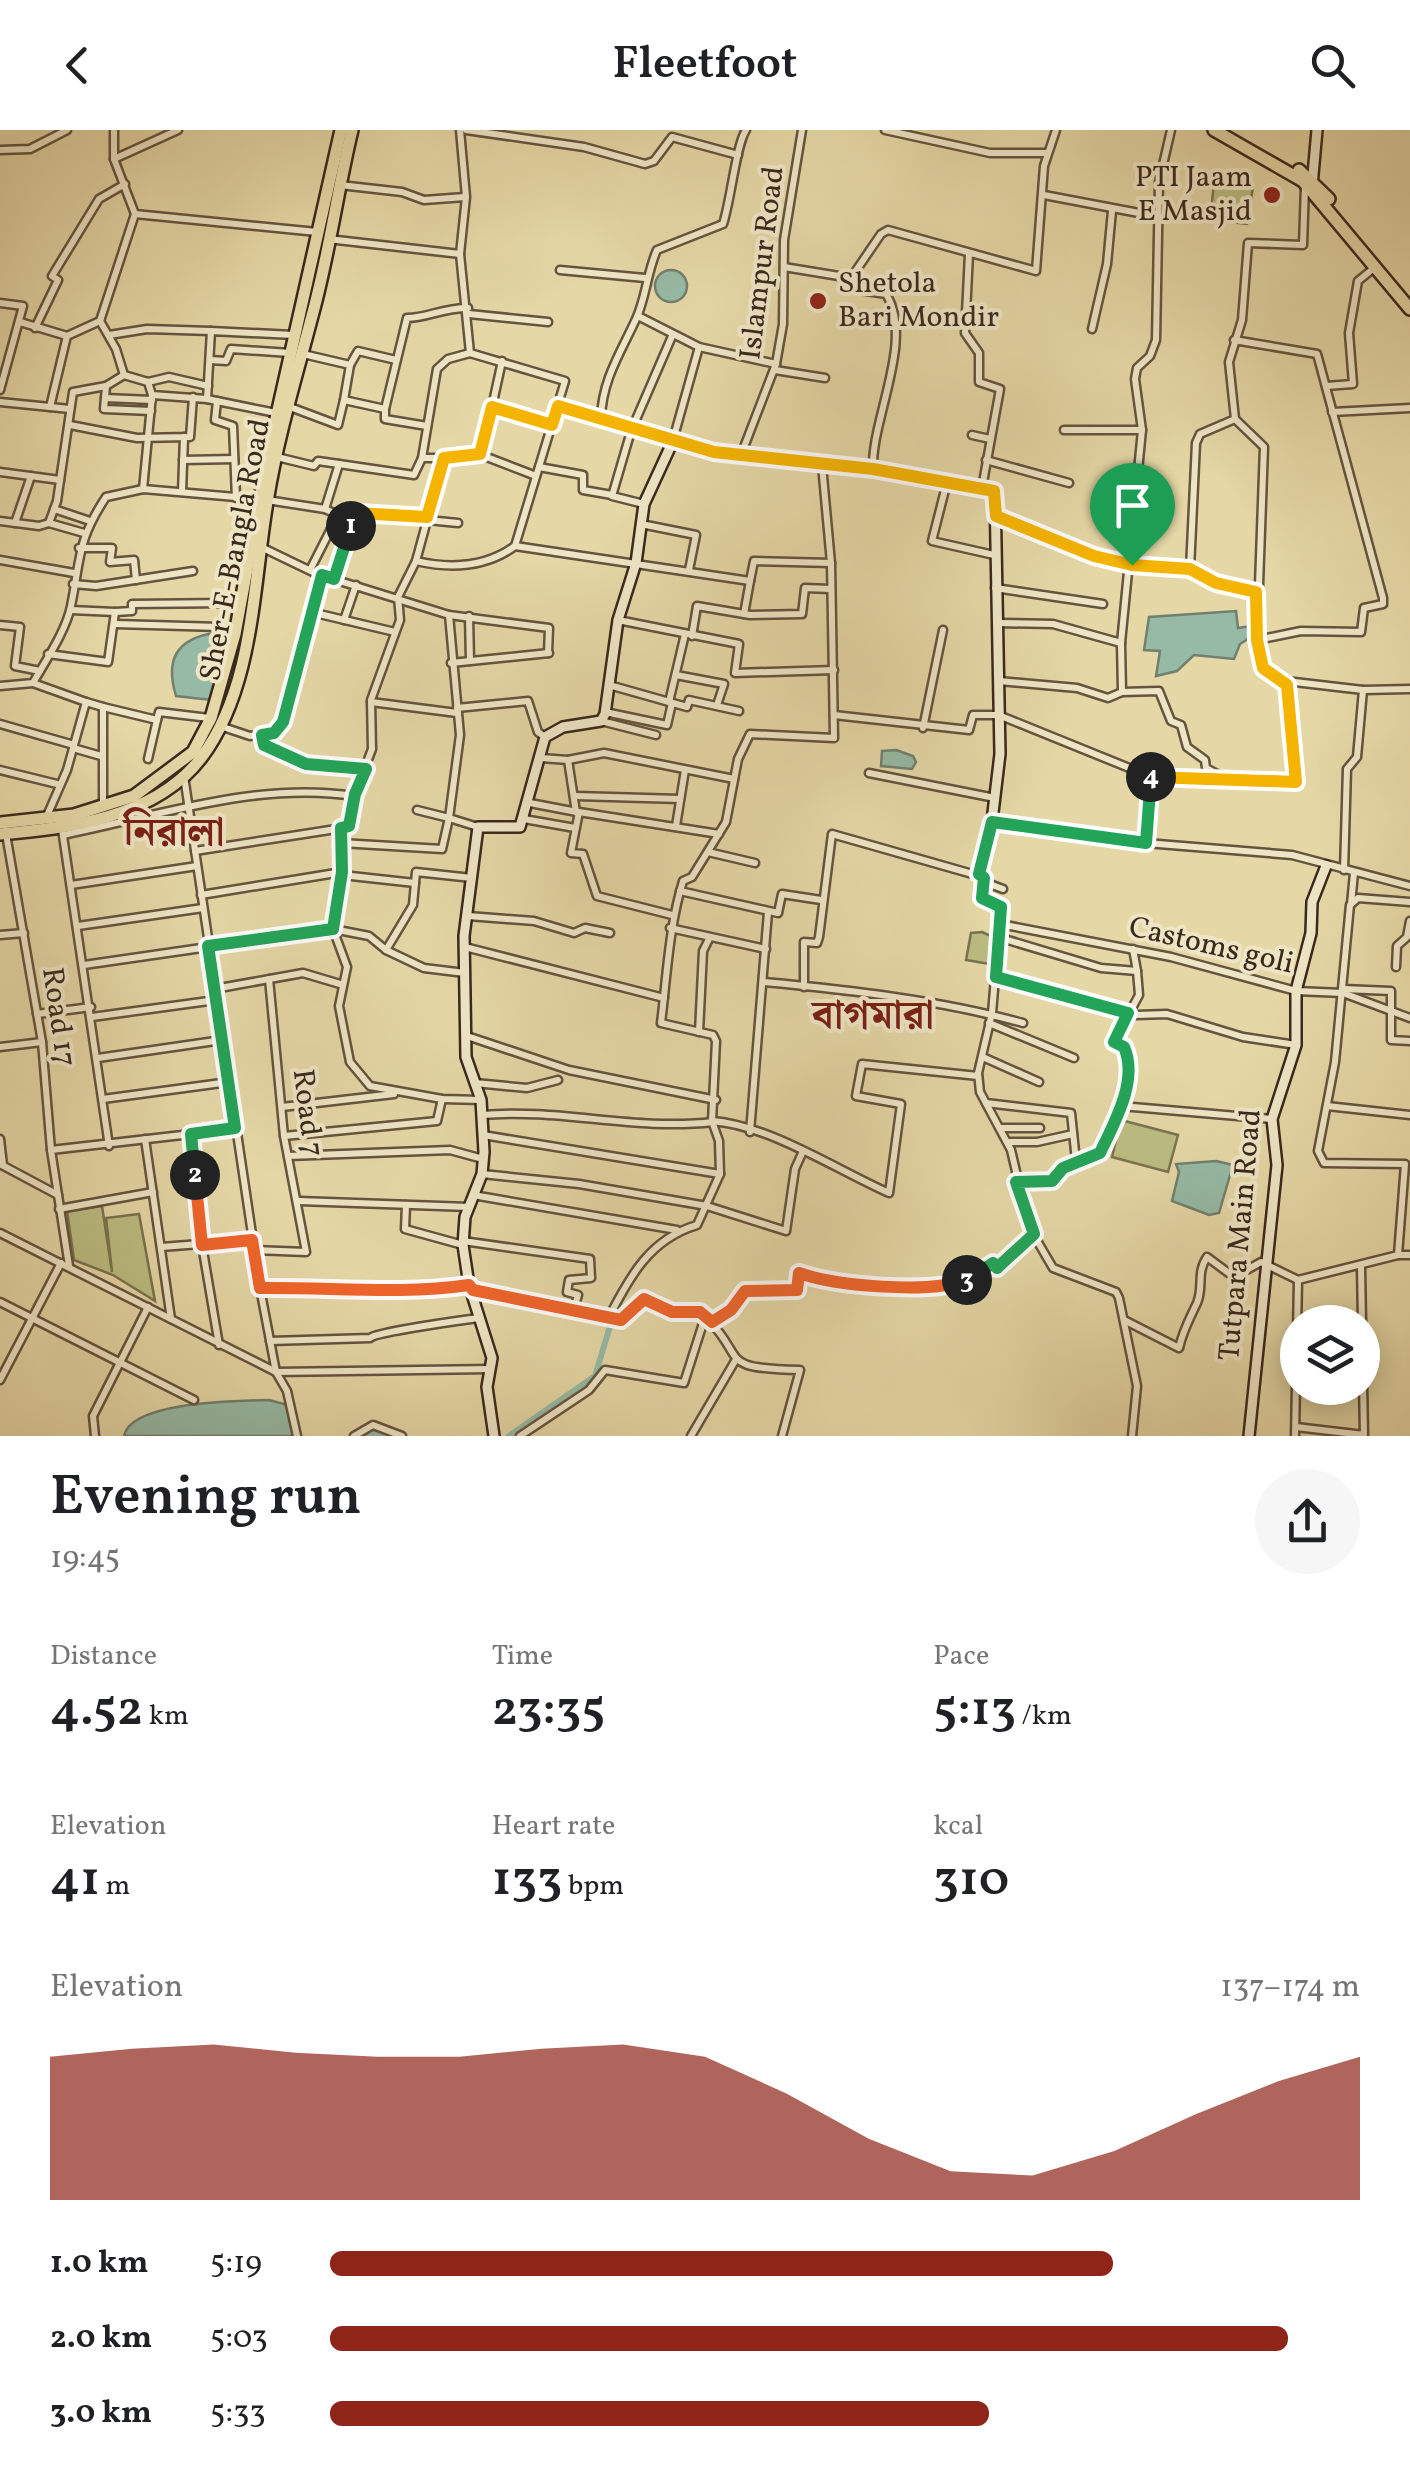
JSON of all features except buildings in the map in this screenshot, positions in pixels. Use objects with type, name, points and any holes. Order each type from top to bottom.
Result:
[{"type":"highway","name":"Sher-E-Bangla Road","points":[[2,830],[145,795],[192,752],[236,686],[240,635],[263,499],[321,241],[340,130]]},
{"type":"highway","name":"Sher-E-Bangla Road","points":[[296,354],[295,336],[352,130]]},
{"type":"highway","points":[[1214,130],[1310,185],[1410,309]]},
{"type":"highway","points":[[1225,130],[1310,185],[1410,298]]},
{"type":"highway","name":"Sher-E-Bangla Road","points":[[263,499],[276,458],[284,410]]},
{"type":"highway","name":"Sher-E-Bangla Road","points":[[2,830],[62,832],[145,795],[184,775],[200,759],[215,722]]},
{"type":"street","points":[[0,150],[30,149],[66,130]]},
{"type":"street","points":[[20,321],[67,336],[100,321],[134,214],[114,160],[114,130]]},
{"type":"street","points":[[114,160],[178,130]]},
{"type":"street","points":[[470,352],[460,254],[466,197],[463,130],[584,147],[645,164],[654,161],[672,137],[738,155]]},
{"type":"street","points":[[601,418],[606,382],[638,316],[644,278],[657,250],[723,224],[738,142],[746,130]]},
{"type":"street","name":"Islampur Road","points":[[741,456],[776,367],[784,324],[784,267],[802,130]]},
{"type":"street","points":[[885,130],[990,153],[1046,153]]},
{"type":"street","points":[[851,278],[888,230],[1036,271],[1046,153],[1056,130]]},
{"type":"street","points":[[1122,692],[1121,643],[1132,565],[1142,430],[1135,379],[1156,340],[1159,182],[1171,130]]},
{"type":"street","points":[[1317,130],[1303,245],[1248,243],[1245,300],[1230,362],[1236,419],[1264,447],[1257,640],[1263,668],[1286,681],[1363,690],[1410,688]]},
{"type":"street","points":[[35,328],[58,280],[52,276],[100,199],[124,184]]},
{"type":"street","points":[[339,184],[402,192],[424,200],[466,197]]},
{"type":"street","points":[[1044,195],[1112,211],[1160,217]]},
{"type":"street","points":[[1092,329],[1107,264],[1112,211]]},
{"type":"street","points":[[134,214],[321,241],[460,254]]},
{"type":"street","points":[[969,254],[966,333],[979,354],[979,382],[1000,389],[982,488]]},
{"type":"street","points":[[784,267],[851,278],[860,290],[886,294],[893,306],[895,340],[872,448],[873,469]]},
{"type":"street","points":[[1326,386],[1353,384],[1349,332],[1358,281],[1374,268]]},
{"type":"street","points":[[560,270],[644,278]]},
{"type":"street","points":[[0,303],[23,306],[0,390]]},
{"type":"street","points":[[427,426],[384,419],[408,318],[421,318],[435,308],[548,322]]},
{"type":"street","points":[[638,316],[699,347],[825,378]]},
{"type":"street","points":[[100,321],[124,375]]},
{"type":"street","points":[[109,335],[147,328],[295,336]]},
{"type":"street","points":[[207,399],[211,331]]},
{"type":"street","points":[[612,495],[631,431],[673,334]]},
{"type":"street","points":[[50,408],[67,336]]},
{"type":"street","points":[[1234,340],[1317,354],[1382,604],[1364,608],[1361,632],[1300,631],[1257,640]]},
{"type":"street","points":[[603,716],[618,620],[636,563],[644,504],[673,441],[699,347]]},
{"type":"street","points":[[210,360],[226,361],[231,349],[296,354],[350,365]]},
{"type":"street","points":[[105,398],[193,397],[284,410],[338,425],[350,365],[358,351],[396,360]]},
{"type":"street","points":[[276,458],[314,466],[318,461],[414,475],[422,458],[438,369],[448,359],[470,352],[564,377],[515,546],[498,558],[481,563],[448,566],[416,561]]},
{"type":"street","points":[[480,454],[502,361]]},
{"type":"street","points":[[49,522],[74,392],[106,386],[124,375],[148,382],[169,377],[208,386]]},
{"type":"street","points":[[143,489],[152,411],[148,382]]},
{"type":"street","points":[[106,386],[104,410],[152,411]]},
{"type":"street","points":[[70,425],[137,438],[149,434],[190,437],[193,397]]},
{"type":"street","points":[[344,400],[385,408]]},
{"type":"street","points":[[0,402],[70,409]]},
{"type":"street","points":[[218,402],[215,420],[233,426],[236,498]]},
{"type":"street","points":[[558,406],[631,431],[741,456],[873,469],[995,492],[994,588],[1001,716],[995,798],[981,878],[982,898],[1000,904],[1000,924],[992,1013],[978,1076],[984,1103],[1007,1142],[1034,1234],[1053,1268],[1116,1292],[1137,1386],[1132,1436]]},
{"type":"street","points":[[492,407],[552,425]]},
{"type":"street","points":[[1332,412],[1410,408]]},
{"type":"street","points":[[1190,569],[1196,443],[1200,434],[1236,419]]},
{"type":"street","points":[[1064,430],[1142,430]]},
{"type":"street","points":[[972,436],[990,439]]},
{"type":"street","points":[[182,492],[184,437]]},
{"type":"street","points":[[422,458],[480,454],[536,476]]},
{"type":"street","points":[[444,458],[416,561],[398,597],[400,620],[371,702],[372,749],[341,843],[342,874],[333,929],[346,967],[339,1006],[350,1062],[370,1086],[481,1100]]},
{"type":"street","points":[[183,460],[234,459]]},
{"type":"street","points":[[986,460],[1069,483]]},
{"type":"street","points":[[325,509],[338,464]]},
{"type":"street","points":[[609,1317],[630,1276],[652,1249],[678,1230],[696,1225],[720,1174],[712,1122],[716,1041],[713,1035],[661,1024],[670,928],[680,890],[726,822],[734,780],[750,734],[834,738],[831,563],[822,465]]},
{"type":"street","points":[[540,466],[583,475],[583,490],[644,504]]},
{"type":"street","points":[[0,472],[60,480]]},
{"type":"street","points":[[14,523],[31,476]]},
{"type":"street","points":[[947,482],[932,541],[994,555]]},
{"type":"street","points":[[33,683],[71,610],[79,548],[106,497],[143,489],[263,499],[325,509],[338,515],[310,570]]},
{"type":"street","points":[[54,508],[90,521]]},
{"type":"street","points":[[334,579],[357,513],[458,523]]},
{"type":"street","points":[[996,516],[1094,556],[1132,565],[1190,569],[1216,583],[1256,592]]},
{"type":"street","points":[[0,522],[49,522],[84,534]]},
{"type":"street","points":[[640,524],[696,535],[689,570]]},
{"type":"street","points":[[332,529],[348,534]]},
{"type":"street","points":[[515,546],[750,581]]},
{"type":"street","points":[[79,548],[112,548],[110,562],[134,560],[136,580]]},
{"type":"street","points":[[256,555],[449,615],[549,628],[550,653],[451,664]]},
{"type":"street","points":[[0,560],[74,572]]},
{"type":"street","points":[[744,614],[754,561],[831,563]]},
{"type":"street","points":[[73,584],[193,571]]},
{"type":"street","points":[[148,758],[159,712],[262,735],[274,733],[283,722],[322,575]]},
{"type":"street","points":[[344,620],[356,585]]},
{"type":"street","points":[[545,738],[603,716],[666,725],[697,606],[744,614],[802,614],[805,588],[831,589]]},
{"type":"street","points":[[994,588],[1103,604]]},
{"type":"street","points":[[71,610],[115,612],[132,611],[132,604],[228,603]]},
{"type":"street","points":[[48,654],[108,662],[115,612]]},
{"type":"street","points":[[311,612],[396,632]]},
{"type":"street","points":[[341,843],[442,850],[460,734],[449,615]]},
{"type":"street","points":[[469,616],[470,662]]},
{"type":"street","points":[[618,620],[739,644],[735,673],[834,670]]},
{"type":"street","points":[[996,623],[1053,624],[1121,643]]},
{"type":"street","points":[[115,624],[220,627]]},
{"type":"street","points":[[0,625],[20,626],[15,666],[40,671]]},
{"type":"street","points":[[923,728],[943,630]]},
{"type":"street","points":[[676,675],[724,684],[717,705]]},
{"type":"street","points":[[1000,681],[1078,688],[1108,698],[1122,692],[1160,691],[1171,722],[1181,725],[1187,747],[1205,760],[1206,768],[1227,780]]},
{"type":"street","points":[[834,715],[868,716],[923,728],[970,730],[973,715],[1001,716],[1148,776],[1296,782],[1286,681]]},
{"type":"street","points":[[0,686],[33,683],[102,707],[156,720]]},
{"type":"street","points":[[608,685],[687,707],[690,700],[739,711]]},
{"type":"street","points":[[1344,870],[1347,769],[1358,757],[1363,690]]},
{"type":"street","points":[[371,702],[457,711],[528,701],[538,732],[545,738]]},
{"type":"street","points":[[45,820],[74,746],[86,702]]},
{"type":"street","points":[[102,707],[103,807]]},
{"type":"street","points":[[603,716],[656,735]]},
{"type":"street","points":[[0,724],[101,756]]},
{"type":"street","points":[[262,735],[264,745],[306,764],[366,769]]},
{"type":"street","points":[[416,810],[478,826],[520,826],[530,803],[545,738]]},
{"type":"street","points":[[542,758],[568,760],[604,753],[734,780]]},
{"type":"street","points":[[568,760],[577,812],[571,853],[583,854],[598,896],[672,915]]},
{"type":"street","points":[[0,770],[57,784]]},
{"type":"street","points":[[676,826],[685,770]]},
{"type":"street","points":[[869,773],[995,798]]},
{"type":"street","points":[[184,775],[260,1288],[276,1372],[287,1392],[297,1436]]},
{"type":"street","points":[[1146,843],[1148,776]]},
{"type":"street","points":[[109,1146],[62,832],[189,807],[318,790],[354,796]]},
{"type":"street","points":[[576,796],[680,799]]},
{"type":"street","points":[[530,803],[719,834]]},
{"type":"street","points":[[524,819],[576,828]]},
{"type":"street","points":[[992,822],[1146,843],[1292,855],[1410,886]]},
{"type":"street","points":[[478,826],[465,947],[466,1057],[481,1100],[483,1159],[463,1243],[469,1285],[492,1368],[487,1387],[492,1434]]},
{"type":"street","points":[[195,851],[345,827]]},
{"type":"street","name":"Road 17","points":[[2,830],[42,1042],[65,1264]]},
{"type":"street","points":[[804,987],[804,942],[817,942],[832,834],[981,878],[1002,889]]},
{"type":"street","points":[[708,852],[756,863]]},
{"type":"street","points":[[71,885],[197,866]]},
{"type":"street","name":"Tutpara Main Road","points":[[1249,1436],[1263,1262],[1277,1165],[1272,1120],[1296,1044],[1296,991],[1311,933],[1312,902],[1326,866]]},
{"type":"street","points":[[386,950],[413,905],[416,872],[472,878]]},
{"type":"street","points":[[1354,873],[1343,991],[1318,1152],[1324,1163],[1405,1164],[1398,1255]]},
{"type":"street","points":[[201,895],[342,874],[415,883]]},
{"type":"street","points":[[680,890],[778,913],[782,894],[822,900]]},
{"type":"street","points":[[1350,905],[1358,898],[1410,902]]},
{"type":"street","points":[[78,926],[203,908]]},
{"type":"street","points":[[750,1132],[768,912]]},
{"type":"street","points":[[468,916],[534,921],[574,933],[584,928],[610,933]]},
{"type":"street","points":[[1396,967],[1396,946],[1407,937],[1410,921]]},
{"type":"street","name":"Castoms goli","points":[[1000,924],[1133,949],[1296,991],[1343,991],[1410,1018]]},
{"type":"street","points":[[670,928],[766,949]]},
{"type":"street","points":[[84,966],[333,929],[369,936],[386,950],[424,968],[465,973]]},
{"type":"street","points":[[0,935],[24,933]]},
{"type":"street","points":[[998,937],[1101,968],[1137,971]]},
{"type":"street","points":[[699,1032],[703,951],[709,939]]},
{"type":"street","points":[[465,947],[664,998]]},
{"type":"street","points":[[1016,1182],[1052,1181],[1076,1160],[1100,1153],[1121,1106],[1129,1068],[1124,1047],[1114,1042],[1139,996],[1133,949]]},
{"type":"street","points":[[214,988],[303,973],[340,984]]},
{"type":"street","points":[[996,977],[1128,1013],[1167,1014],[1243,1037],[1296,1044]]},
{"type":"street","name":"Road 7","points":[[254,1250],[306,1252],[284,1136],[269,980]]},
{"type":"street","points":[[764,982],[992,1013],[1023,1023]]},
{"type":"street","points":[[1343,991],[1391,991],[1391,1040],[1410,1040]]},
{"type":"street","points":[[92,1017],[216,1000]]},
{"type":"street","points":[[37,1014],[91,1007]]},
{"type":"street","points":[[989,1023],[1074,1058]]},
{"type":"street","points":[[466,1035],[569,1070],[716,1100]]},
{"type":"street","points":[[98,1058],[222,1040]]},
{"type":"street","points":[[0,1047],[42,1042]]},
{"type":"street","points":[[984,1058],[1039,1082]]},
{"type":"street","points":[[482,1115],[566,1115],[674,1126],[712,1122],[803,1151],[890,1192],[901,1104],[856,1096],[862,1064],[978,1076]]},
{"type":"street","points":[[475,1083],[527,1088],[558,1080]]},
{"type":"street","points":[[103,1099],[229,1082]]},
{"type":"street","points":[[282,1107],[361,1101],[401,1092]]},
{"type":"street","points":[[284,1136],[437,1121],[442,1098]]},
{"type":"street","points":[[984,1103],[1072,1113],[1076,1160]]},
{"type":"street","points":[[1121,1106],[1272,1120]]},
{"type":"street","points":[[1326,1106],[1410,1116]]},
{"type":"street","points":[[51,1150],[235,1128]]},
{"type":"street","points":[[998,1128],[1040,1128]]},
{"type":"street","points":[[191,1134],[202,1245],[219,1345]]},
{"type":"street","points":[[483,1134],[720,1174]]},
{"type":"street","points":[[1007,1142],[1037,1142],[1073,1134]]},
{"type":"street","points":[[0,1138],[2,1164],[58,1195]]},
{"type":"street","points":[[145,1139],[170,1320]]},
{"type":"street","points":[[288,1156],[450,1150],[483,1159]]},
{"type":"street","points":[[482,1174],[579,1184],[707,1206],[786,1231],[795,1169],[803,1151]]},
{"type":"street","points":[[59,1210],[153,1192]]},
{"type":"street","points":[[474,1195],[678,1230]]},
{"type":"street","points":[[298,1202],[469,1206]]},
{"type":"street","points":[[406,1205],[404,1229],[463,1243],[590,1259],[591,1278],[569,1280],[568,1292],[578,1295],[574,1309]]},
{"type":"street","points":[[0,1233],[276,1372],[492,1368]]},
{"type":"street","points":[[520,1436],[589,1390],[605,1370],[684,1383],[709,1320],[731,1310],[745,1291],[797,1290],[799,1273],[888,1288],[956,1284],[993,1263],[997,1268],[1034,1234]]},
{"type":"street","points":[[161,1248],[252,1240]]},
{"type":"street","points":[[1124,1320],[1179,1348],[1187,1316],[1198,1301],[1199,1268],[1207,1257],[1234,1277],[1263,1262],[1298,1280],[1410,1255]]},
{"type":"street","points":[[0,1380],[65,1264]]},
{"type":"street","points":[[1362,1268],[1362,1305]]},
{"type":"street","points":[[1298,1280],[1296,1432],[1364,1435],[1363,1405]]},
{"type":"street","points":[[260,1288],[389,1287],[413,1293],[469,1285]]},
{"type":"street","points":[[469,1285],[473,1290],[621,1320],[644,1299],[672,1312],[700,1312],[735,1361],[747,1369],[800,1370],[782,1436]]},
{"type":"street","points":[[0,1302],[194,1400]]},
{"type":"street","points":[[95,1436],[93,1416],[148,1306]]},
{"type":"street","points":[[270,1340],[370,1338],[382,1330],[416,1330],[480,1318]]},
{"type":"street","points":[[691,1436],[735,1361]]},
{"type":"street","points":[[354,1436],[373,1425],[402,1436]]},
{"type":"green space","points":[[1214,183],[1253,187],[1247,224],[1210,220]]},
{"type":"green space","points":[[971,933],[993,937],[990,964],[966,960]]},
{"type":"green space","points":[[1121,1120],[1178,1135],[1168,1172],[1112,1157]]},
{"type":"green space","points":[[102,1206],[112,1272],[106,1218],[139,1214],[155,1301],[113,1275],[74,1260],[67,1211]]},
{"type":"shaded area","points":[[671,270],[682,275],[687,286],[682,297],[671,302],[660,297],[655,286],[660,275]]},
{"type":"shaded area","points":[[1236,611],[1238,628],[1251,626],[1251,637],[1240,644],[1234,659],[1194,655],[1177,671],[1156,676],[1160,651],[1144,650],[1149,617]]},
{"type":"shaded area","points":[[214,633],[211,645],[226,648],[211,700],[176,696],[172,672],[177,653],[190,640]]},
{"type":"shaded area","points":[[896,750],[913,756],[916,762],[912,769],[881,766],[882,751]]},
{"type":"shaded area","points":[[1216,1161],[1233,1165],[1219,1213],[1209,1215],[1172,1201],[1179,1172],[1176,1164]]},
{"type":"shaded area","points":[[269,1400],[288,1405],[295,1436],[124,1436],[131,1424],[165,1409]]},
{"type":"waterway","points":[[509,1436],[595,1376],[611,1323]]},
{"type":"waterway","points":[[368,1436],[371,1432],[382,1436]]},
{"type":"place","name":"PTI Jaam E Masjid","points":[[1272,195]]},
{"type":"place","name":"Shetola Bari Mondir","points":[[818,301]]},
{"type":"district","name":"নিরালা","points":[[174,835]]},
{"type":"district","name":"বাগমারা","points":[[873,1018]]},
{"type":"route","points":[[558,406],[631,431],[714,452],[873,469],[994,491],[996,516],[1094,556],[1132,565],[1149,570],[1190,569],[1216,583],[1256,592],[1257,640],[1263,668],[1287,685],[1296,782],[1148,776],[1146,843],[992,822],[979,874],[984,878],[982,898],[1001,907],[996,977],[1031,983],[1128,1013],[1114,1042],[1124,1047],[1129,1068],[1121,1106],[1100,1153],[1076,1160],[1052,1181],[1016,1182],[1034,1234],[997,1268],[993,1263],[968,1280],[923,1288],[888,1288],[799,1273],[797,1290],[745,1291],[731,1310],[712,1322],[700,1312],[672,1312],[644,1299],[621,1320],[494,1291],[473,1290],[469,1285],[413,1293],[389,1287],[260,1288],[252,1240],[202,1245],[191,1134],[235,1128],[208,946],[333,929],[342,872],[341,828],[349,826],[355,794],[366,769],[290,759],[264,745],[262,735],[274,733],[283,722],[299,649],[322,575],[334,579],[354,515],[427,517],[444,458],[480,454],[492,407],[552,425],[558,406]]}]
